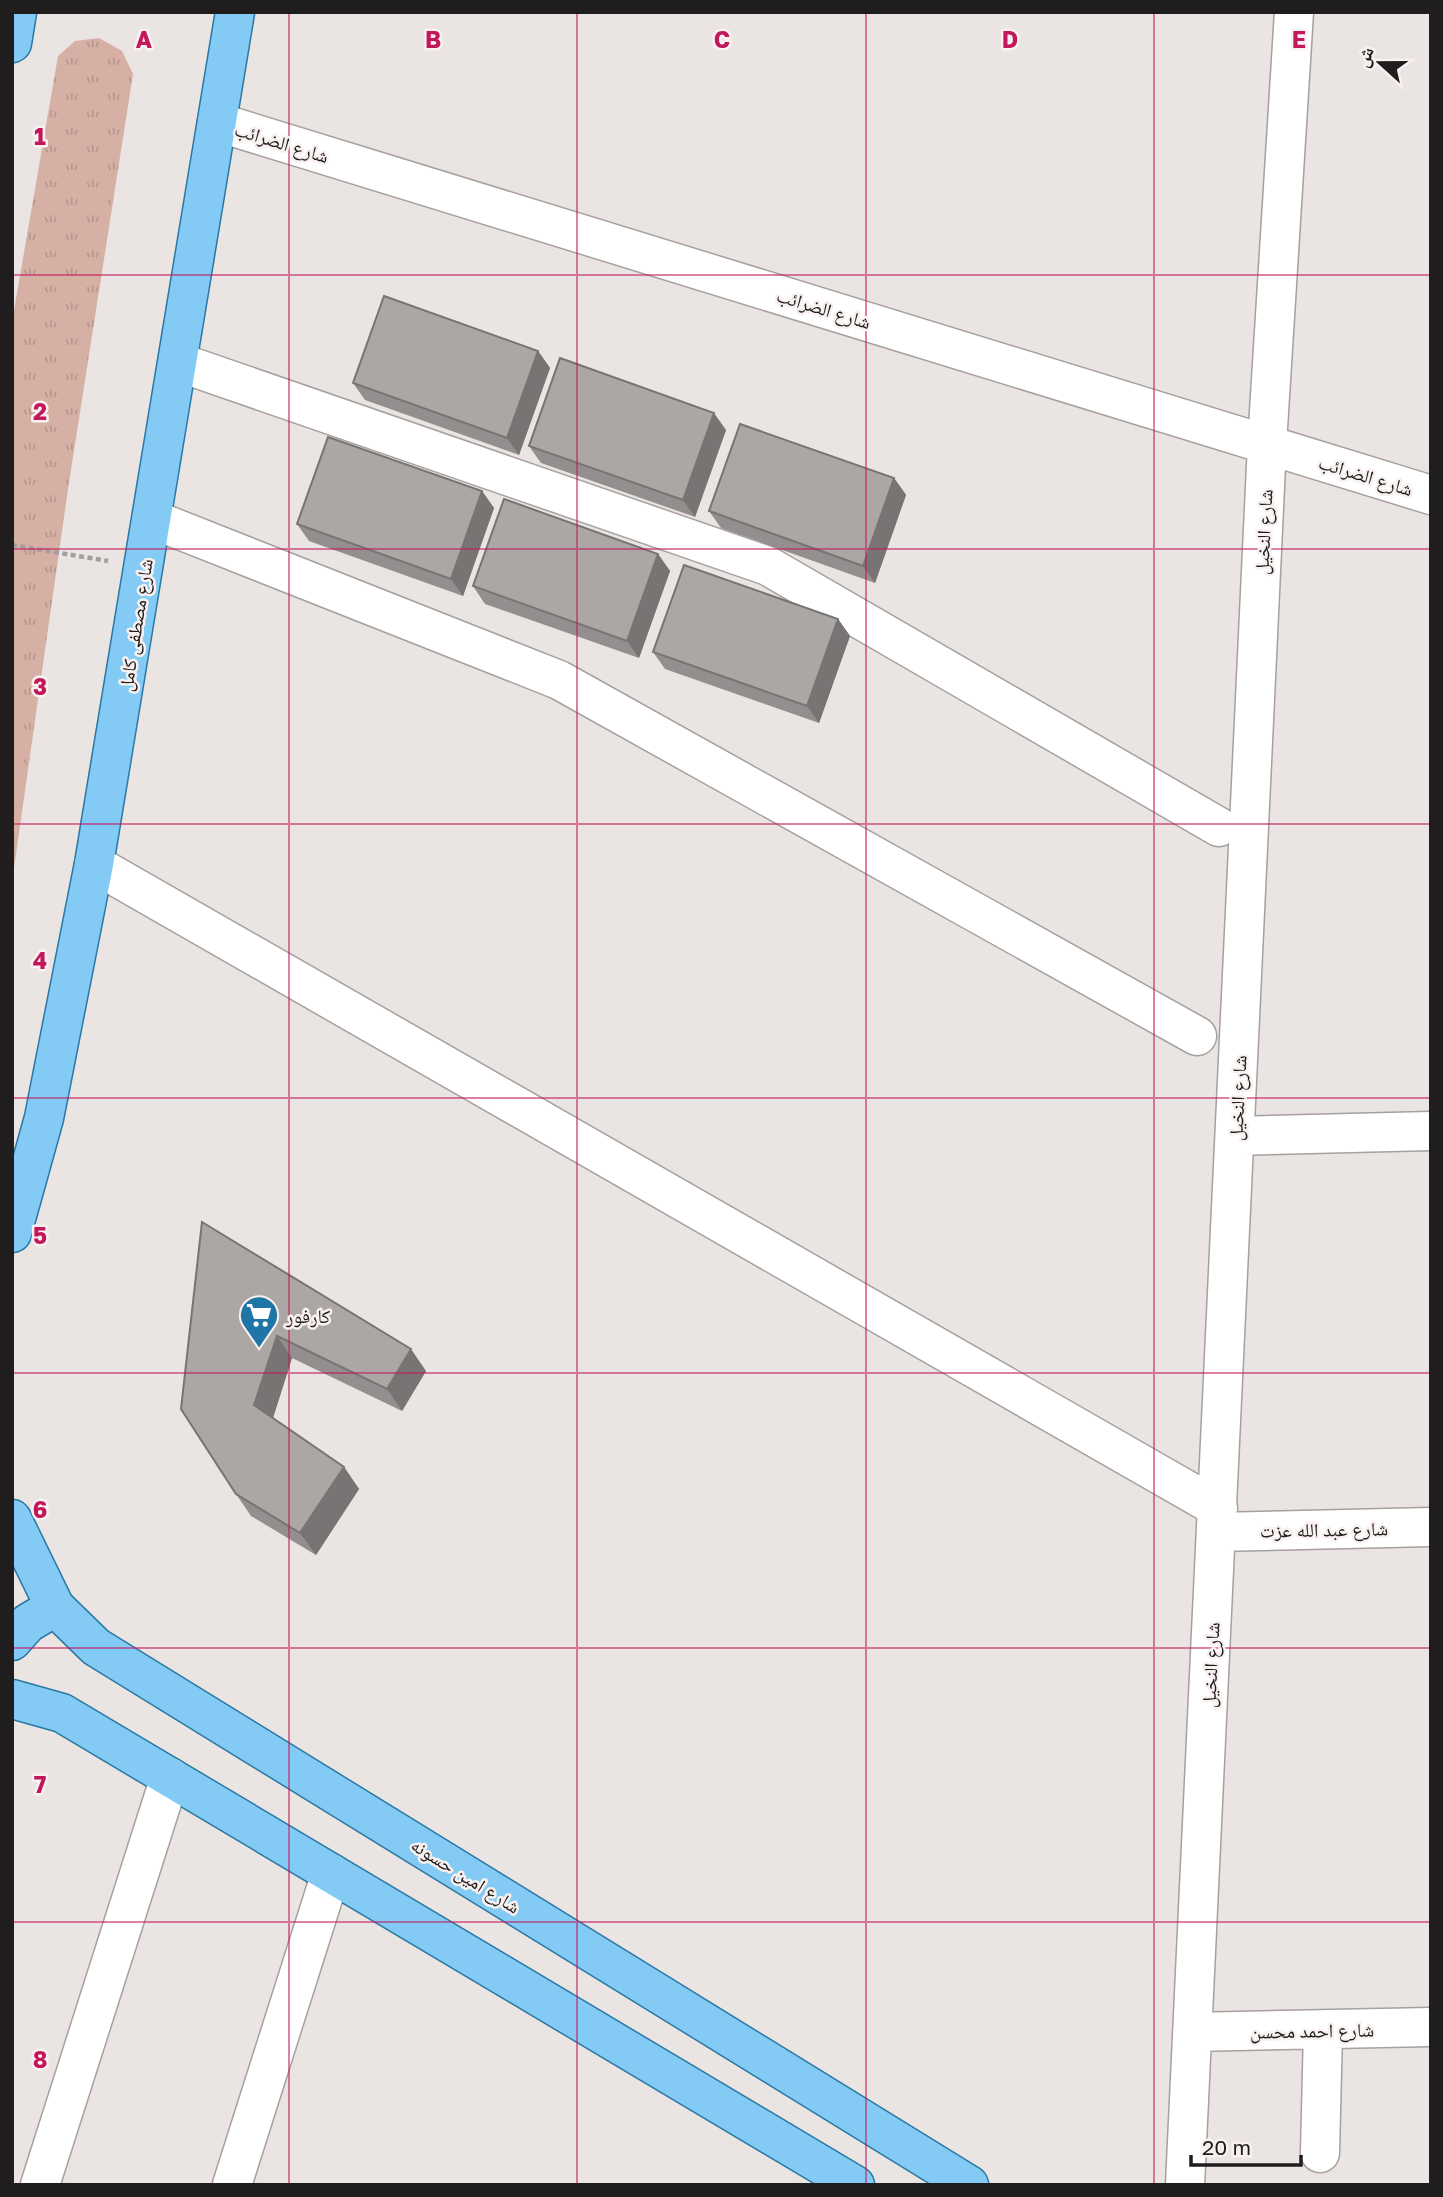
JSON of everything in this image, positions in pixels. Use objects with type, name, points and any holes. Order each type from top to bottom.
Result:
[{"type":"main road","points":[[12,43],[17,12]]},
{"type":"main road","name":"شارع مصطفى كامل","points":[[12,1233],[44,1118],[94,864],[235,12]]},
{"type":"main road","name":"شارع امين حسونه","points":[[12,1519],[55,1606],[96,1647],[969,2185]]},
{"type":"main road","points":[[12,1641],[28,1623],[55,1606]]},
{"type":"main road","points":[[12,1699],[62,1713],[855,2185]]},
{"type":"street","name":"شارع النخيل","points":[[1185,2185],[1267,444],[1294,12]]},
{"type":"street","name":"شارع الضرائب","points":[[217,122],[1431,495]]},
{"type":"street","points":[[177,362],[768,566],[1219,827]]},
{"type":"street","points":[[152,519],[559,680],[1197,1036]]},
{"type":"street","points":[[94,864],[1217,1520]]},
{"type":"street","points":[[1235,1136],[1431,1131]]},
{"type":"street","name":"شارع عبد الله عزت","points":[[1217,1520],[1431,1527]]},
{"type":"street","points":[[40,2185],[170,1777]]},
{"type":"street","points":[[232,2185],[331,1873]]},
{"type":"street","name":"شارع احمد محسن","points":[[1192,2032],[1431,2027]]},
{"type":"street","points":[[1320,2152],[1323,2030]]},
{"type":"path","points":[[12,545],[144,568]]},
{"type":"green space","points":[[99,38],[122,51],[133,74],[68,489],[12,882],[12,322],[58,56],[75,41]]},
{"type":"building","points":[[384,296],[538,351],[507,438],[353,383]]},
{"type":"building","points":[[560,358],[714,413],[683,500],[529,446]]},
{"type":"building","points":[[740,424],[894,478],[863,566],[709,511]]},
{"type":"building","points":[[328,437],[482,491],[451,579],[297,524]]},
{"type":"building","points":[[504,499],[658,554],[627,641],[473,586]]},
{"type":"building","points":[[684,565],[838,619],[807,706],[653,652]]},
{"type":"building","points":[[202,1222],[411,1349],[387,1389],[277,1336],[254,1405],[344,1467],[300,1533],[236,1494],[181,1409]]},
{"type":"place","name":"كارفور","points":[[259,1349]]}]
